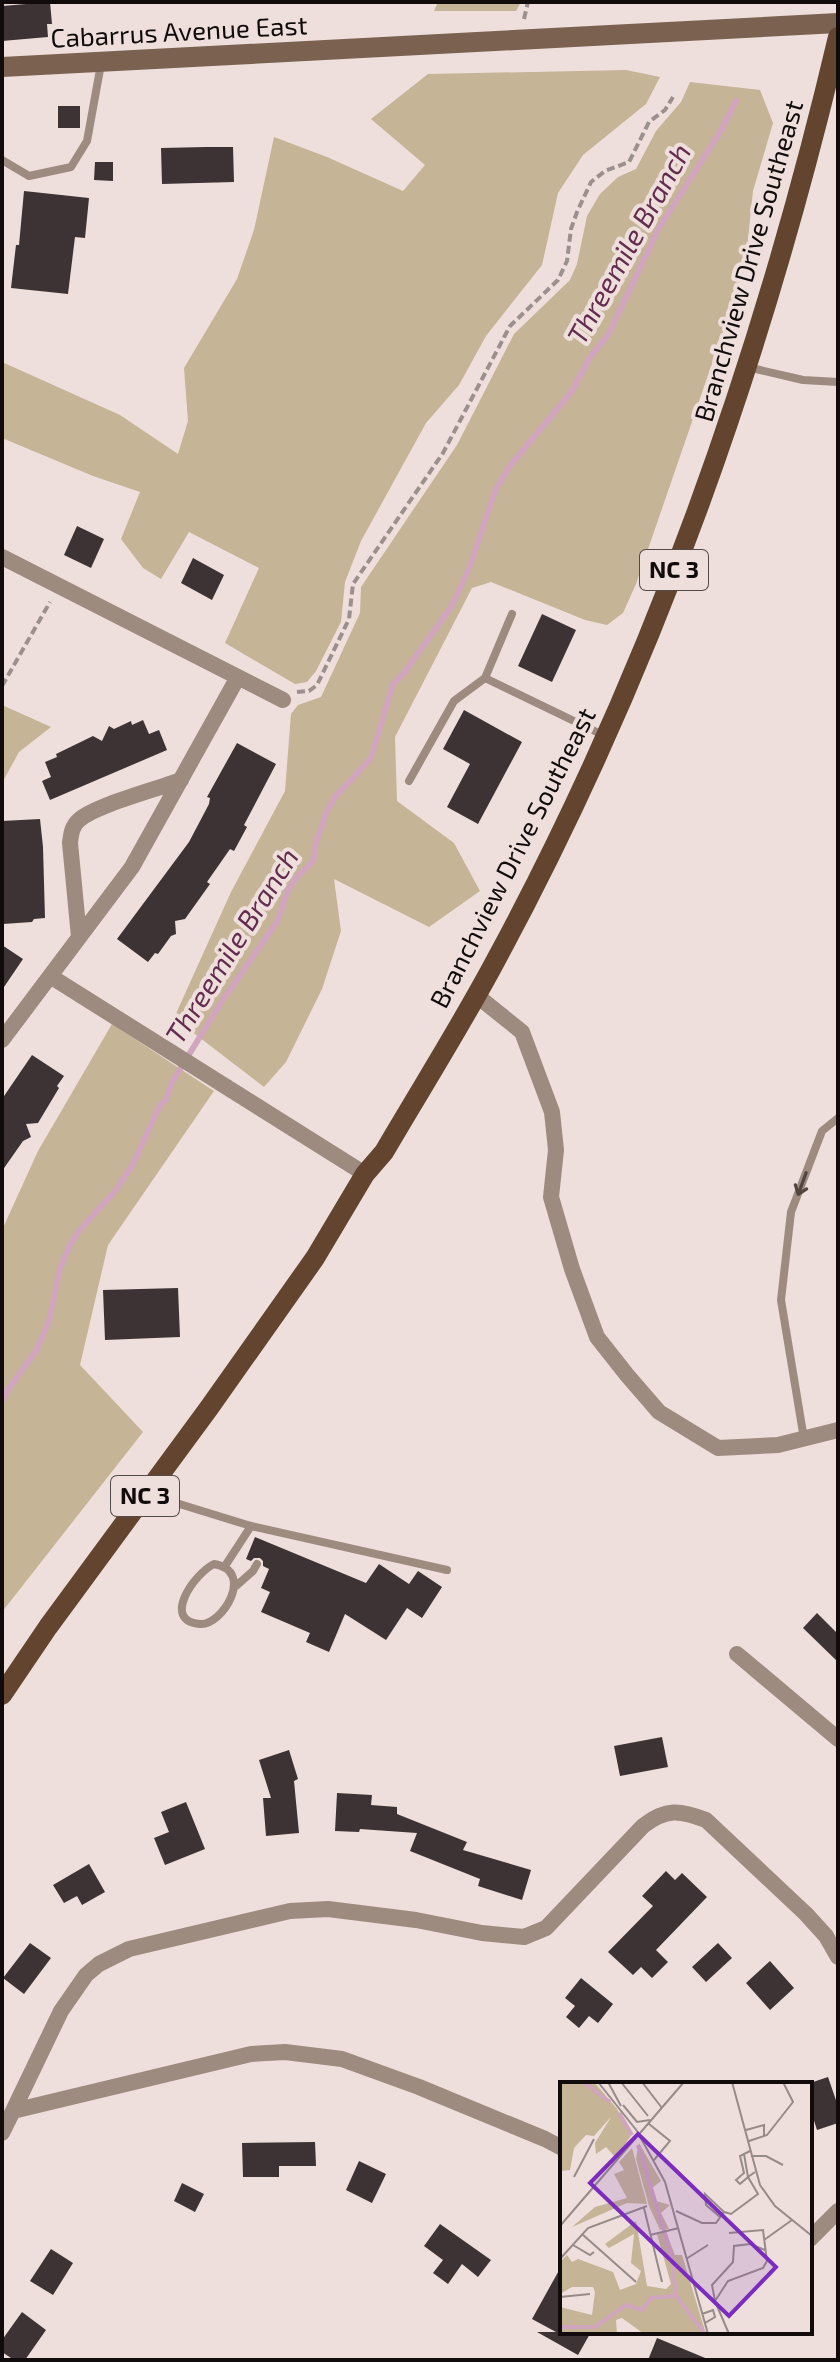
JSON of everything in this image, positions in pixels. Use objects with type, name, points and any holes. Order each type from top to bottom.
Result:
[{"type":"main road","name":"Cabarrus Avenue East","points":[[2,67],[838,23]]},
{"type":"main road","name":"Branchview Drive Southeast","points":[[2,1695],[315,1258],[365,1174],[384,1152],[498,957],[575,803],[694,520],[722,444],[773,282],[816,130],[838,37]]},
{"type":"street","points":[[2,557],[238,677],[284,694]]},
{"type":"street","points":[[2,1040],[132,867],[238,677]]},
{"type":"street","points":[[79,937],[70,843],[76,822],[114,804],[181,780]]},
{"type":"street","points":[[50,976],[365,1174]]},
{"type":"street","points":[[476,995],[522,1032],[552,1112],[556,1150],[551,1197],[572,1269],[597,1337],[659,1412],[718,1448],[778,1445],[838,1430]]},
{"type":"street","points":[[737,1654],[838,1739]]},
{"type":"street","points":[[2,2133],[61,2011],[86,1975],[99,1964],[129,1949],[290,1911],[328,1909],[524,1937],[546,1928],[643,1826],[656,1816],[672,1812],[706,1820],[806,1914],[826,1936],[838,1957]]},
{"type":"street","points":[[13,2111],[251,2054],[285,2052],[342,2059],[419,2087],[560,2147]]},
{"type":"street","points":[[812,2237],[838,2211]]},
{"type":"lane","points":[[2,160],[29,176],[71,167],[87,141],[102,62]]},
{"type":"lane","points":[[746,367],[803,380],[838,382]]},
{"type":"lane","points":[[409,781],[454,701],[485,678],[512,614]]},
{"type":"lane","points":[[485,678],[605,736]]},
{"type":"lane","points":[[804,1439],[781,1300],[791,1212],[822,1131],[838,1118]]},
{"type":"lane","points":[[147,1493],[251,1526],[447,1570]]},
{"type":"lane","points":[[225,1566],[251,1526]]},
{"type":"lane","points":[[268,1542],[274,1531]]},
{"type":"lane","points":[[236,1586],[234,1575],[225,1566],[214,1564],[206,1568],[183,1595],[182,1610],[186,1618],[198,1624],[216,1617],[236,1586],[257,1564]]},
{"type":"path","points":[[524,20],[528,2]]},
{"type":"path","points":[[284,694],[309,691],[317,685],[349,619],[353,584],[443,453],[510,326],[558,280],[567,261],[571,229],[591,182],[605,171],[629,162],[649,122],[665,110],[673,97]]},
{"type":"path","points":[[2,686],[59,585]]},
{"type":"shaded area","points":[[438,2],[521,2],[516,11],[434,11]]},
{"type":"shaded area","points":[[626,70],[660,77],[646,104],[583,155],[558,193],[542,265],[486,336],[459,385],[426,423],[361,541],[345,582],[341,622],[316,671],[307,682],[295,684],[225,643],[259,568],[189,532],[161,579],[143,568],[121,539],[140,492],[2,438],[2,362],[120,415],[178,454],[188,421],[184,368],[237,279],[254,230],[274,137],[403,191],[425,165],[371,119],[428,74]]},
{"type":"shaded area","points":[[690,82],[760,90],[773,123],[753,191],[745,268],[636,584],[623,613],[607,625],[585,620],[491,582],[472,588],[395,737],[397,801],[454,843],[480,891],[429,927],[334,879],[341,931],[322,989],[286,1062],[264,1087],[174,1018],[231,892],[285,791],[291,714],[298,705],[321,697],[360,613],[361,587],[457,445],[514,334],[570,280],[577,264],[587,216],[600,194],[618,177],[636,169],[656,131],[681,102]]},
{"type":"shaded area","points":[[2,705],[51,727],[19,752],[2,783]]},
{"type":"shaded area","points":[[112,1024],[214,1091],[108,1245],[80,1365],[143,1432],[2,1612],[2,1230],[38,1151]]},
{"type":"building","points":[[50,2],[52,24],[47,24],[48,37],[2,41],[2,6]]},
{"type":"building","points":[[58,106],[80,106],[80,128],[58,128]]},
{"type":"building","points":[[233,147],[234,182],[162,184],[161,148]]},
{"type":"building","points":[[95,162],[113,162],[113,181],[94,180]]},
{"type":"building","points":[[24,191],[89,198],[85,238],[75,237],[68,294],[11,288]]},
{"type":"building","points":[[77,526],[104,539],[91,568],[64,555]]},
{"type":"building","points":[[193,558],[224,575],[212,600],[181,583]]},
{"type":"building","points":[[542,614],[576,630],[552,682],[518,666]]},
{"type":"building","points":[[464,710],[522,742],[478,824],[447,807],[470,764],[443,749]]},
{"type":"building","points":[[143,720],[149,734],[159,730],[167,750],[50,800],[42,781],[51,777],[45,762],[93,736],[102,741],[109,726],[114,729],[131,721],[132,725]]},
{"type":"building","points":[[237,743],[276,764],[234,851],[230,849],[185,919],[175,921],[176,934],[148,962],[117,939],[189,842],[209,804],[210,798],[207,797]]},
{"type":"building","points":[[40,819],[45,918],[3,924],[2,821]]},
{"type":"building","points":[[2,945],[23,959],[2,990]]},
{"type":"building","points":[[32,1055],[64,1076],[38,1123],[26,1124],[31,1137],[23,1141],[2,1171],[2,1099]]},
{"type":"building","points":[[178,1288],[180,1337],[105,1340],[103,1290]]},
{"type":"building","points":[[255,1537],[366,1583],[379,1564],[409,1584],[418,1571],[442,1587],[422,1618],[407,1608],[386,1640],[345,1614],[329,1652],[306,1642],[310,1633],[261,1612],[270,1592],[261,1588],[269,1569],[263,1566],[260,1558],[246,1559]]},
{"type":"building","points":[[817,1613],[838,1634],[838,1662],[803,1628]]},
{"type":"building","points":[[662,1737],[668,1767],[620,1776],[614,1746]]},
{"type":"building","points":[[289,1750],[298,1779],[294,1781],[299,1833],[266,1836],[263,1798],[271,1798],[259,1760]]},
{"type":"building","points":[[337,1793],[372,1795],[371,1805],[397,1807],[397,1814],[467,1842],[463,1850],[531,1870],[522,1900],[478,1886],[480,1879],[410,1851],[417,1833],[360,1829],[359,1832],[335,1831]]},
{"type":"building","points":[[186,1802],[205,1849],[165,1865],[154,1838],[169,1832],[161,1812]]},
{"type":"building","points":[[89,1864],[105,1892],[82,1905],[77,1896],[64,1903],[53,1885]]},
{"type":"building","points":[[666,1871],[675,1880],[682,1873],[707,1897],[656,1950],[668,1962],[652,1978],[641,1967],[633,1975],[608,1952],[653,1906],[642,1896]]},
{"type":"building","points":[[30,1943],[51,1958],[24,1994],[3,1978]]},
{"type":"building","points":[[718,1943],[732,1958],[706,1982],[692,1967]]},
{"type":"building","points":[[770,1961],[794,1988],[770,2010],[746,1983]]},
{"type":"building","points":[[581,1978],[613,2004],[598,2023],[589,2016],[579,2028],[566,2017],[575,2006],[565,1998]]},
{"type":"building","points":[[828,2077],[838,2106],[838,2123],[817,2130],[812,2114],[812,2082]]},
{"type":"building","points":[[315,2142],[316,2166],[279,2166],[279,2177],[243,2177],[242,2143]]},
{"type":"building","points":[[359,2161],[386,2174],[372,2203],[346,2190]]},
{"type":"building","points":[[182,2183],[204,2194],[195,2212],[174,2201]]},
{"type":"building","points":[[440,2224],[491,2260],[478,2277],[462,2264],[448,2284],[433,2273],[443,2260],[424,2246]]},
{"type":"building","points":[[51,2249],[73,2263],[53,2295],[30,2281]]},
{"type":"building","points":[[560,2269],[560,2334],[590,2334],[578,2355],[537,2332],[556,2332],[532,2319]]},
{"type":"building","points":[[22,2312],[46,2330],[25,2360],[14,2360],[2,2352],[2,2340]]},
{"type":"building","points":[[657,2338],[710,2360],[648,2360]]},
{"type":"waterway","name":"Threemile Branch","points":[[2,1401],[36,1351],[49,1321],[60,1268],[70,1245],[116,1190],[133,1164],[171,1084],[220,1004],[277,922],[288,890],[313,861],[316,842],[335,797],[371,758],[393,684],[451,607],[469,569],[495,491],[509,467],[572,391],[590,357],[608,335],[659,228],[736,101]]}]
